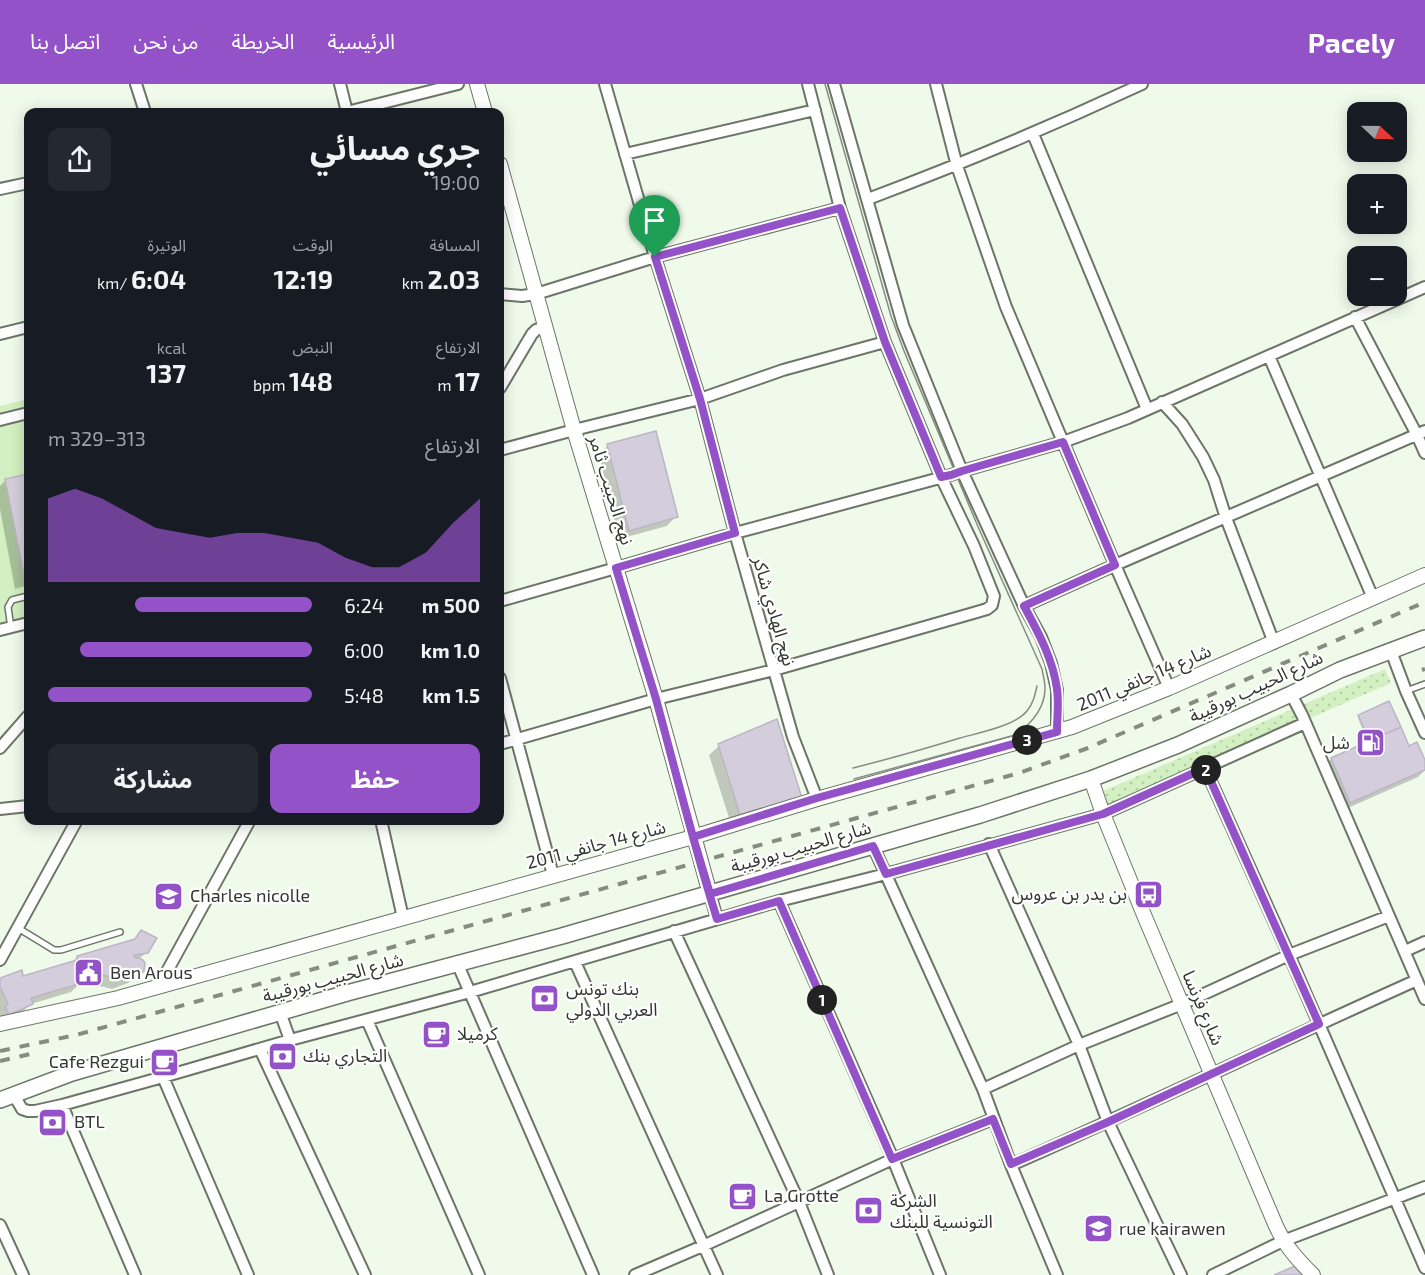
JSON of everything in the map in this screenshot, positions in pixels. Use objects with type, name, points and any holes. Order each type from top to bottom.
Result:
[{"type":"main road","name":"شارع الحبيب بورقيبة","points":[[7,1097],[72,1073],[280,1012],[710,894],[980,815],[1090,779],[1178,745],[1340,670],[1425,638]]},
{"type":"street","points":[[136,84],[144,108]]},
{"type":"street","points":[[340,84],[346,108]]},
{"type":"street","points":[[363,108],[458,84]]},
{"type":"street","points":[[477,84],[484,108]]},
{"type":"street","name":"نهج الهادي شاكر","points":[[605,84],[655,257],[700,399],[735,533],[793,737],[817,798]]},
{"type":"street","points":[[504,743],[656,699],[774,670],[977,612],[992,605],[994,596],[974,546],[941,477],[885,342],[840,208],[808,84]]},
{"type":"street","points":[[834,84],[903,325],[962,471],[1024,606],[1041,637],[1051,663],[1057,690],[1057,732]]},
{"type":"street","points":[[936,84],[957,166],[1006,307],[1169,688]]},
{"type":"street","points":[[868,199],[957,166],[1033,134],[1135,86]]},
{"type":"street","points":[[624,154],[815,110]]},
{"type":"street","points":[[1033,134],[1147,409]]},
{"type":"street","name":"نهج الحبيب ثامر","points":[[504,178],[574,430],[656,699],[710,894]]},
{"type":"street","points":[[0,189],[24,184]]},
{"type":"street","points":[[504,294],[522,296],[536,294],[655,257],[840,208]]},
{"type":"street","points":[[504,600],[1063,442],[1128,418],[1425,287]]},
{"type":"street","points":[[1355,317],[1421,433],[1425,453]]},
{"type":"street","points":[[504,381],[532,334],[545,327]]},
{"type":"street","points":[[0,334],[24,328]]},
{"type":"street","points":[[504,449],[700,399],[783,370],[885,342]]},
{"type":"street","points":[[1269,356],[1373,598]]},
{"type":"street","points":[[1162,402],[1182,424],[1203,457],[1214,480],[1226,518],[1274,643]]},
{"type":"street","points":[[0,420],[24,414]]},
{"type":"street","points":[[1024,606],[1421,433]]},
{"type":"street","name":"شارع 14 جانفي 2011","points":[[0,1024],[118,998],[693,837],[817,798],[1072,728],[1274,643],[1425,575]]},
{"type":"street","points":[[5,629],[24,624]]},
{"type":"street","points":[[1391,651],[1425,733]]},
{"type":"street","points":[[504,694],[553,875]]},
{"type":"street","points":[[1291,694],[1425,999]]},
{"type":"street","points":[[0,748],[24,721]]},
{"type":"street","points":[[7,1097],[28,1111],[62,1105],[470,992],[779,901],[1103,814],[1305,723]]},
{"type":"street","points":[[1205,768],[1425,1268]]},
{"type":"street","name":"شارع فرنسا","points":[[1090,779],[1211,1074],[1283,1241],[1313,1275]]},
{"type":"street","points":[[0,809],[24,806]]},
{"type":"street","points":[[0,960],[74,825]]},
{"type":"street","points":[[159,986],[248,825]]},
{"type":"street","points":[[382,825],[404,918]]},
{"type":"street","points":[[989,844],[1079,1045],[1108,1122],[1181,1275]]},
{"type":"street","points":[[873,846],[983,1089],[1057,1275]]},
{"type":"street","points":[[710,894],[717,919]]},
{"type":"street","points":[[779,901],[940,1275]]},
{"type":"street","points":[[983,1089],[1079,1045],[1182,1004],[1289,955],[1389,916]]},
{"type":"street","points":[[674,931],[799,1202],[828,1275]]},
{"type":"street","points":[[1405,951],[1425,942]]},
{"type":"street","points":[[575,962],[717,1275]]},
{"type":"street","points":[[458,964],[593,1275]]},
{"type":"street","points":[[1011,1164],[1417,980]]},
{"type":"street","points":[[280,1012],[290,1040]]},
{"type":"street","points":[[367,1020],[478,1275]]},
{"type":"street","points":[[260,1049],[364,1275]]},
{"type":"street","points":[[163,1077],[248,1275]]},
{"type":"street","points":[[62,1105],[135,1275]]},
{"type":"street","points":[[635,1275],[892,1159],[993,1119]]},
{"type":"street","points":[[1213,1275],[1283,1241],[1425,1187]]},
{"type":"street","points":[[0,1225],[23,1275]]},
{"type":"lane","points":[[5,629],[8,607],[12,600],[24,597]]},
{"type":"lane","points":[[1406,691],[1425,684]]},
{"type":"lane","points":[[18,928],[54,950],[61,950],[120,932]]},
{"type":"green space","points":[[24,400],[24,624],[0,630],[0,406]]},
{"type":"green space","points":[[1385,669],[1391,683],[1107,806],[1101,792]]},
{"type":"building","points":[[656,431],[678,517],[629,531],[607,444]]},
{"type":"building","points":[[24,475],[24,575],[5,479]]},
{"type":"building","points":[[1389,701],[1401,727],[1370,741],[1358,715]]},
{"type":"building","points":[[777,719],[802,798],[740,815],[718,744]]},
{"type":"building","points":[[1401,727],[1409,746],[1417,742],[1425,760],[1425,770],[1350,803],[1331,758]]},
{"type":"building","name":"Ben Arous","points":[[141,930],[157,938],[148,953],[134,955],[145,963],[144,971],[140,974],[123,980],[98,974],[82,979],[82,983],[31,998],[33,1004],[9,1015],[5,1006],[8,1004],[0,987],[0,978],[22,970],[23,976],[77,960],[77,956],[135,939]]},
{"type":"building","points":[[1295,1266],[1303,1275],[1274,1275]]},
{"type":"tram line","points":[[825,84],[891,316],[979,529],[1042,669],[1045,686],[1040,709],[1032,721],[1015,735],[854,779]]},
{"type":"tram line","points":[[853,768],[1014,721],[1027,711],[1037,686]]},
{"type":"railway","points":[[0,1051],[76,1035],[1019,773],[1088,748],[1425,602]]},
{"type":"railway","points":[[0,1061],[35,1053]]},
{"type":"place","name":"شل","points":[[1371,743]]},
{"type":"place","name":"بن يدر بن عروس","points":[[1148,894]]},
{"type":"place","name":"Charles nicolle","points":[[169,896]]},
{"type":"place","name":"Ben Arous","points":[[89,973]]},
{"type":"place","name":"بنك تونس العربي الدولي","points":[[545,999]]},
{"type":"place","name":"كرميلا","points":[[436,1034]]},
{"type":"place","name":"التجاري بنك","points":[[282,1056]]},
{"type":"place","name":"Cafe Rezgui","points":[[165,1062]]},
{"type":"place","name":"BTL","points":[[53,1122]]},
{"type":"place","name":"La Grotte","points":[[743,1196]]},
{"type":"place","name":"الشركة التونسية للبنك","points":[[869,1211]]},
{"type":"place","name":"rue kairawen","points":[[1098,1229]]},
{"type":"route","points":[[655,257],[700,399],[735,533],[616,568],[656,699],[693,837],[717,919],[779,901],[892,1159],[993,1119],[1011,1164],[1108,1122],[1319,1024],[1205,768],[1103,814],[886,874],[873,846],[710,894],[693,837],[817,798],[1057,732],[1057,690],[1051,663],[1041,637],[1024,606],[1115,565],[1063,442],[941,477],[885,342],[840,208],[655,257]]}]
